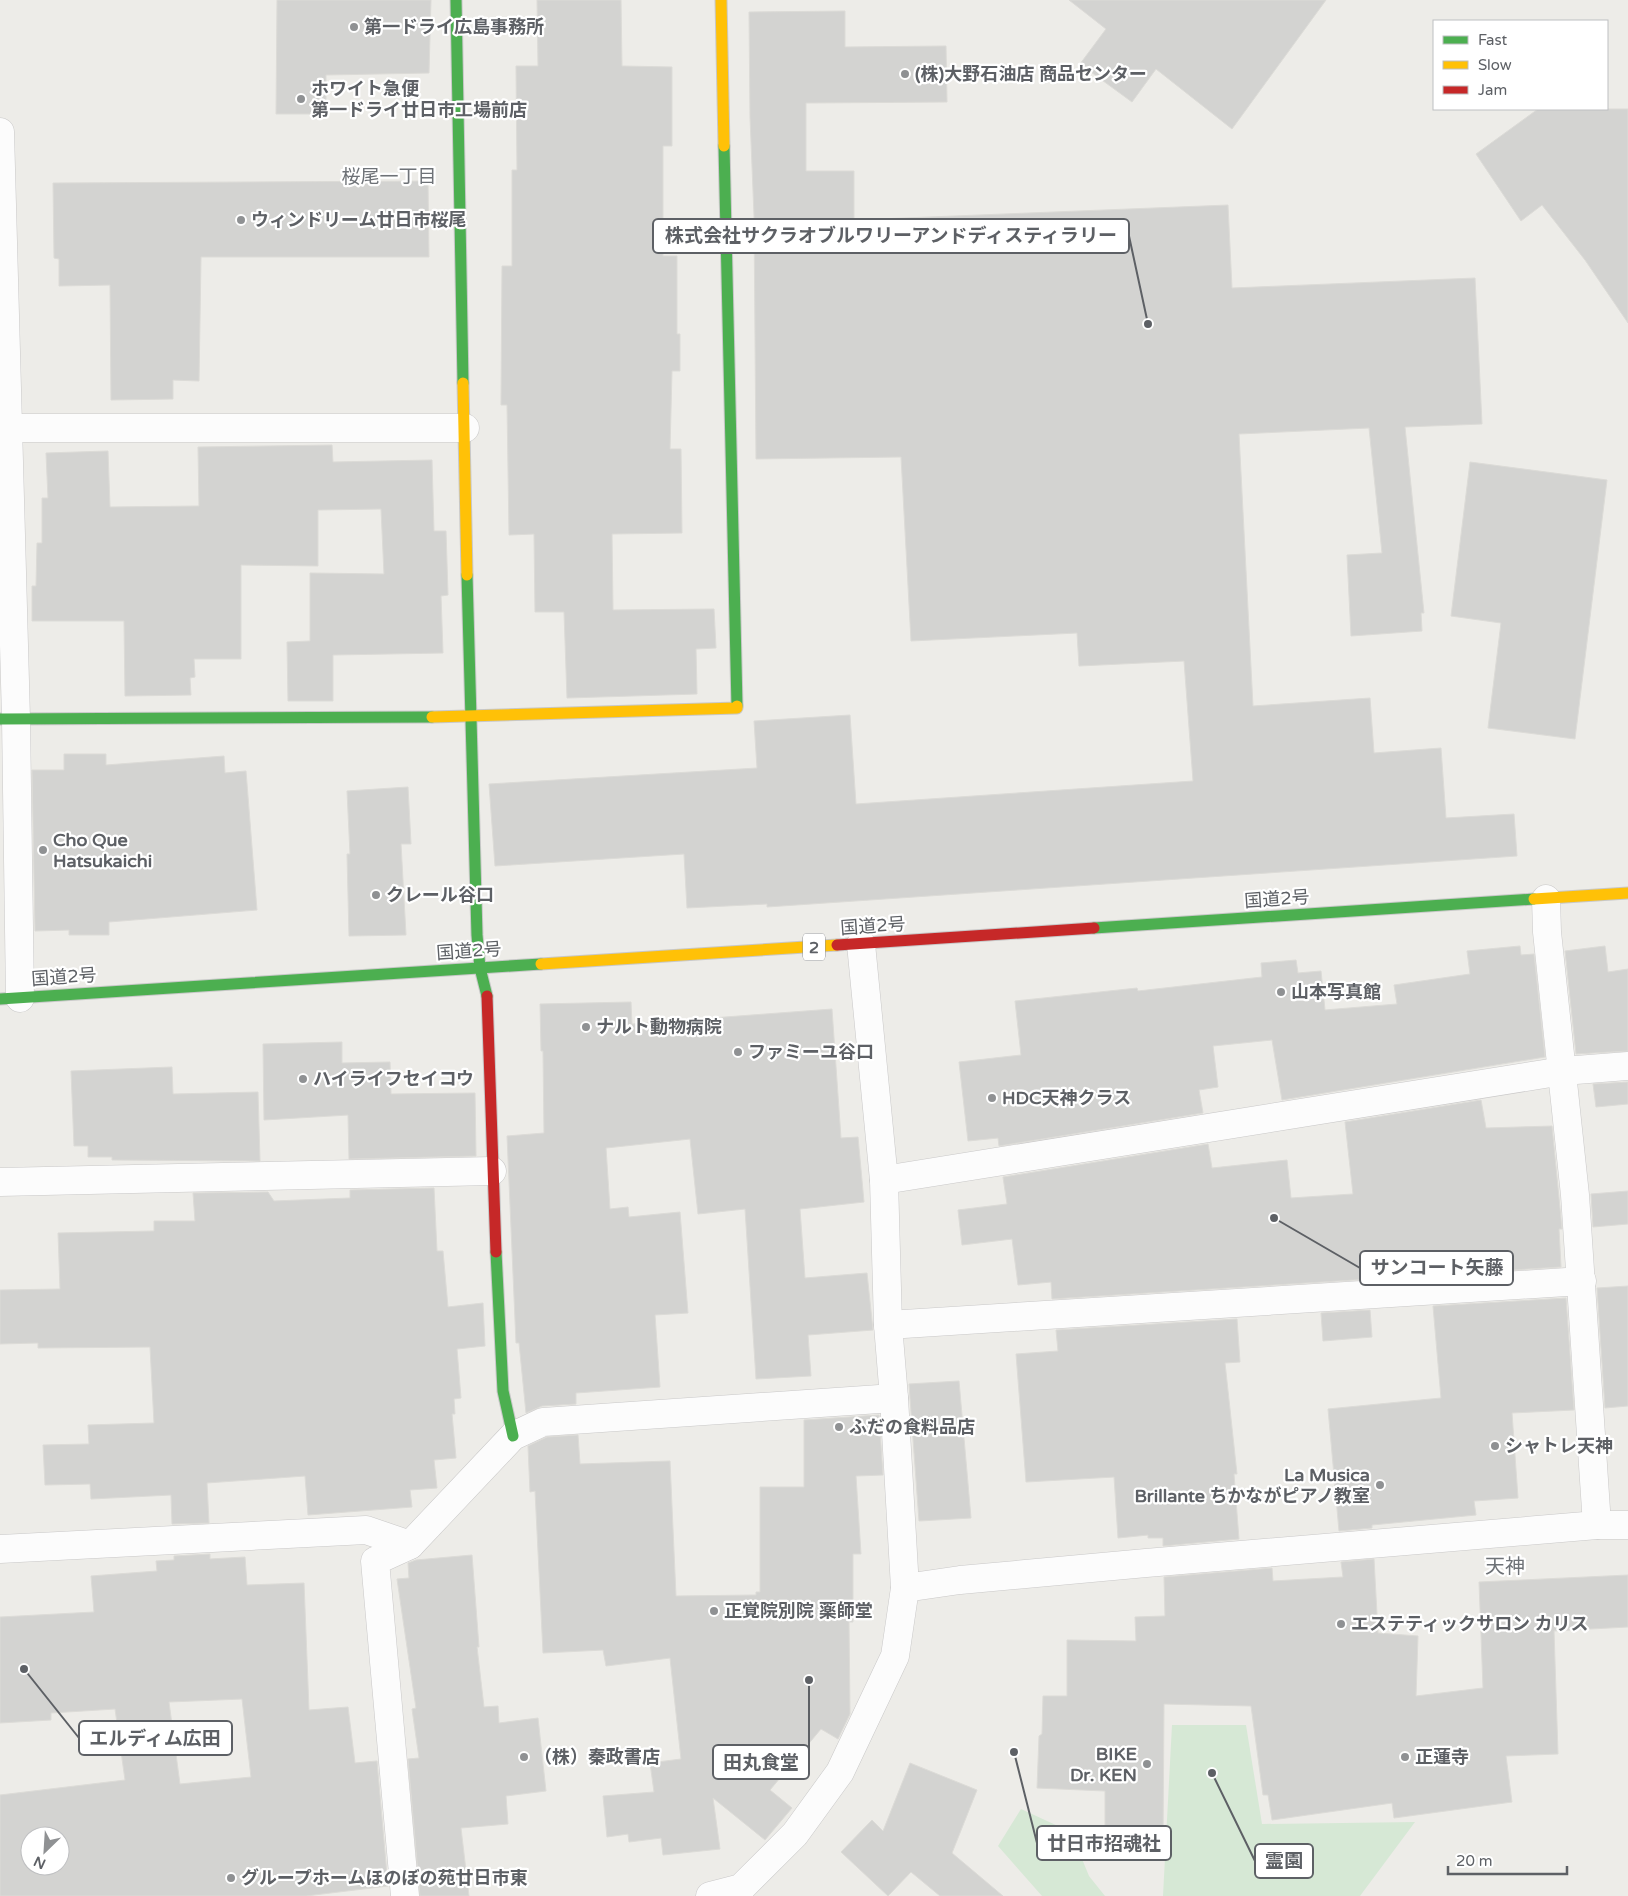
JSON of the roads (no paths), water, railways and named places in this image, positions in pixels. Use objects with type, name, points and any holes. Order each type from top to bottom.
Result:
[{"type":"main road","points":[[456,0],[466,428],[470,717],[480,968],[488,1001],[492,1171],[503,1390],[513,1436]]},
{"type":"main road","points":[[8,719],[470,717],[737,708],[721,0]]},
{"type":"main road","name":"国道2号","points":[[10,998],[1628,893]]},
{"type":"street","points":[[0,132],[10,998]]},
{"type":"street","points":[[4,428],[466,428]]},
{"type":"street","points":[[1546,899],[1547,932],[1563,1070],[1582,1281],[1597,1525]]},
{"type":"street","points":[[710,1896],[741,1892],[794,1834],[840,1772],[895,1656],[904,1588],[894,1398],[888,1325],[884,1180],[861,944]]},
{"type":"street","points":[[884,1180],[1563,1070],[1628,1066]]},
{"type":"street","points":[[0,1182],[492,1171]]},
{"type":"street","points":[[888,1325],[1582,1281]]},
{"type":"street","points":[[405,1896],[375,1561],[410,1544],[513,1436],[543,1422],[894,1398]]},
{"type":"street","points":[[904,1588],[960,1580],[1116,1565],[1597,1525],[1628,1525]]},
{"type":"street","points":[[0,1549],[366,1530],[410,1544]]},
{"type":"place","name":"第一ドライ広島事務所","points":[[354,27]]},
{"type":"place","name":"(株)大野石油店 商品センター","points":[[905,74]]},
{"type":"place","name":"ホワイト急便 第一ドライ廿日市工場前店","points":[[301,99]]},
{"type":"place","name":"ウィンドリーム廿日市桜尾","points":[[241,220]]},
{"type":"place","name":"株式会社サクラオブルワリーアンドディスティラリー","points":[[1148,324]]},
{"type":"place","name":"Cho Que Hatsukaichi","points":[[43,850]]},
{"type":"place","name":"クレール谷口","points":[[376,895]]},
{"type":"place","name":"山本写真館","points":[[1281,992]]},
{"type":"place","name":"ナルト動物病院","points":[[586,1027]]},
{"type":"place","name":"ファミーユ谷口","points":[[738,1052]]},
{"type":"place","name":"ハイライフセイコウ","points":[[303,1079]]},
{"type":"place","name":"HDC天神クラス","points":[[992,1098]]},
{"type":"place","name":"サンコート矢藤","points":[[1274,1218]]},
{"type":"place","name":"ふだの食料品店","points":[[839,1427]]},
{"type":"place","name":"シャトレ天神","points":[[1495,1446]]},
{"type":"place","name":"La Musica Brillante ちかながピアノ教室","points":[[1380,1485]]},
{"type":"place","name":"正覚院別院 薬師堂","points":[[714,1611]]},
{"type":"place","name":"エステティックサロン カリス","points":[[1341,1624]]},
{"type":"place","name":"エルディム広田","points":[[24,1669]]},
{"type":"place","name":"田丸食堂","points":[[809,1680]]},
{"type":"place","name":"廿日市招魂社","points":[[1014,1752]]},
{"type":"place","name":"（株）秦政書店","points":[[524,1757]]},
{"type":"place","name":"正蓮寺","points":[[1405,1757]]},
{"type":"place","name":"BIKE Dr. KEN","points":[[1147,1764]]},
{"type":"place","name":"霊園","points":[[1212,1773]]},
{"type":"place","name":"グループホームほのぼの苑廿日市東","points":[[231,1878]]},
{"type":"district","name":"桜尾一丁目","points":[[389,176]]},
{"type":"district","name":"天神","points":[[1505,1566]]}]
